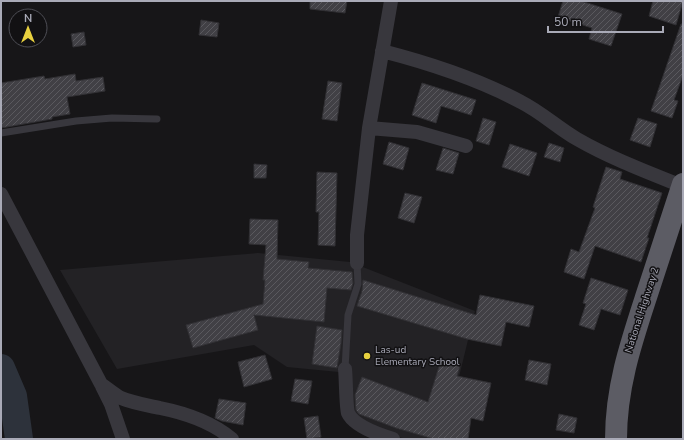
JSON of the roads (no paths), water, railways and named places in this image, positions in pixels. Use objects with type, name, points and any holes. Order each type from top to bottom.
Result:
[{"type":"highway","name":"National Highway 2","points":[[616,439],[616,423],[621,382],[627,359],[683,185]]},
{"type":"street","points":[[357,263],[356,234],[369,128],[391,1]]},
{"type":"street","points":[[382,50],[425,62],[504,93],[537,111],[582,142],[620,161],[683,185]]},
{"type":"street","points":[[369,128],[416,132],[466,146]]},
{"type":"street","points":[[1,194],[111,404],[123,439]]},
{"type":"street","points":[[346,369],[348,412],[356,422],[376,433],[393,439]]},
{"type":"street","points":[[101,384],[127,400],[183,414],[206,422],[224,432],[232,439]]},
{"type":"lane","points":[[1,133],[76,121],[112,118],[156,118]]},
{"type":"lane","points":[[346,369],[348,315],[358,284],[357,263]]},
{"type":"waterway","points":[[1,368],[13,396],[19,439]]},
{"type":"place","name":"Las-ud Elementary School","points":[[367,356]]}]
